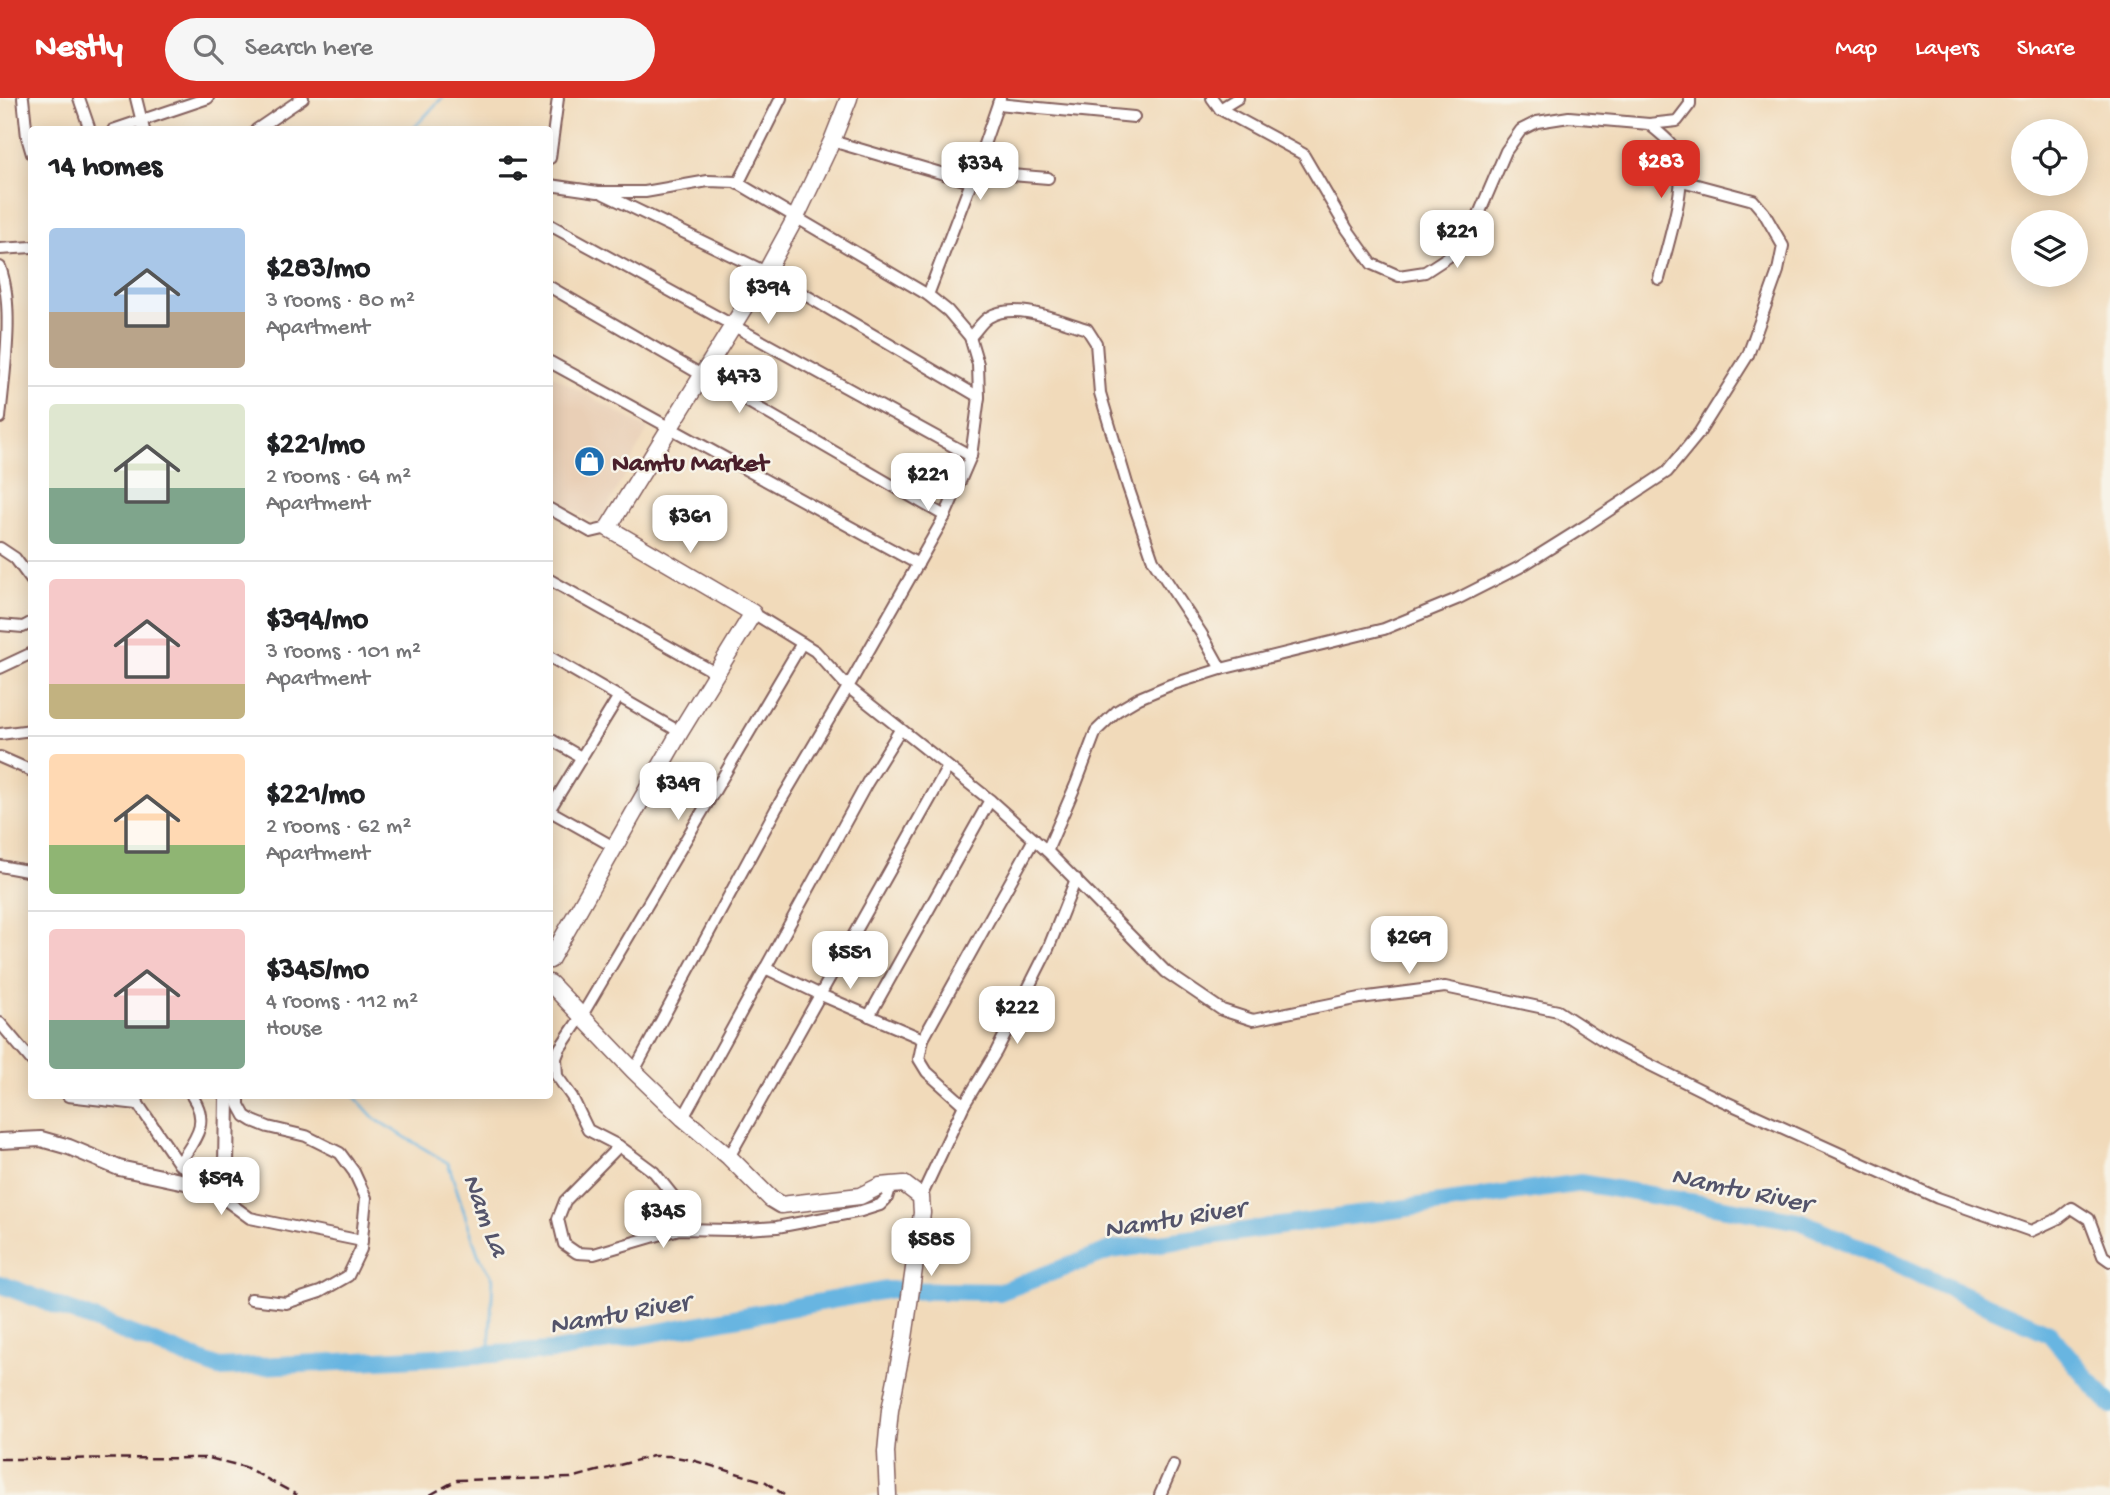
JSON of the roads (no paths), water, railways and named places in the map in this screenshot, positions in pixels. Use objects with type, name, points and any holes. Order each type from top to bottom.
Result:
[{"type":"main road","points":[[553,955],[680,732],[753,613],[608,528],[766,272],[796,217],[849,98]]},
{"type":"main road","points":[[553,986],[634,1071],[781,1205],[860,1196],[880,1186],[904,1184],[921,1205],[904,1338],[890,1410],[886,1452],[888,1495]]},
{"type":"street","points":[[23,98],[28,140]]},
{"type":"street","points":[[79,98],[89,126]]},
{"type":"street","points":[[136,98],[142,124],[208,98]]},
{"type":"street","points":[[262,126],[303,98]]},
{"type":"street","points":[[553,136],[558,98]]},
{"type":"street","points":[[738,184],[781,98]]},
{"type":"street","points":[[1212,98],[1220,109],[1303,154],[1347,229],[1372,264],[1399,276],[1425,272],[1448,257],[1479,214],[1506,151],[1521,130],[1537,122],[1569,117],[1648,124],[1677,121],[1690,104],[1690,98]]},
{"type":"street","points":[[1220,109],[1238,98]]},
{"type":"street","points":[[928,295],[999,101],[1135,117]]},
{"type":"street","points":[[1648,124],[1672,145],[1679,157],[1682,181],[1659,279]]},
{"type":"street","points":[[832,141],[972,177],[1048,178]]},
{"type":"street","points":[[553,185],[598,192],[645,192],[708,181],[738,184],[928,295],[948,311],[970,337],[978,364],[979,397],[971,456],[945,516],[776,809],[634,1071]]},
{"type":"street","points":[[1047,850],[1096,731],[1117,711],[1170,685],[1221,669],[1384,629],[1457,599],[1520,567],[1667,472],[1699,433],[1748,355],[1778,271],[1783,246],[1764,213],[1753,200],[1682,181]]},
{"type":"street","points":[[598,192],[766,272],[979,397]]},
{"type":"street","points":[[553,227],[971,456]]},
{"type":"street","points":[[0,249],[28,247]]},
{"type":"street","points":[[0,267],[6,281],[7,330],[0,418]]},
{"type":"street","points":[[553,289],[945,516]]},
{"type":"street","points":[[970,337],[989,317],[1005,312],[1025,311],[1087,329],[1096,343],[1100,393],[1153,560],[1201,632],[1221,669]]},
{"type":"street","points":[[553,364],[918,564]]},
{"type":"street","points":[[553,511],[591,532],[608,528]]},
{"type":"street","points":[[0,548],[15,558],[28,576]]},
{"type":"street","points":[[553,582],[716,673]]},
{"type":"street","points":[[753,613],[815,651],[848,687],[990,800],[1047,850],[1166,972],[1222,1010],[1253,1020],[1360,998],[1445,987],[1558,1010],[1612,1046],[1717,1098],[1938,1198],[2031,1231],[2059,1218],[2072,1208],[2090,1219],[2103,1256],[2110,1261]]},
{"type":"street","points":[[0,625],[23,627],[28,624]]},
{"type":"street","points":[[674,1197],[654,1172],[619,1146],[588,1130],[572,1097],[557,1076],[556,1058],[802,643]]},
{"type":"street","points":[[0,668],[28,655]]},
{"type":"street","points":[[553,659],[680,732]]},
{"type":"street","points":[[553,805],[619,696]]},
{"type":"street","points":[[0,734],[28,730]]},
{"type":"street","points":[[683,1118],[867,783],[900,730]]},
{"type":"street","points":[[553,741],[581,757]]},
{"type":"street","points":[[0,757],[28,769]]},
{"type":"street","points":[[729,1157],[948,768]]},
{"type":"street","points":[[869,1016],[990,800]]},
{"type":"street","points":[[553,812],[614,848]]},
{"type":"street","points":[[964,1105],[927,1072],[919,1059],[923,1039],[1034,839]]},
{"type":"street","points":[[0,866],[28,870]]},
{"type":"street","points":[[921,1205],[964,1105],[996,1052],[1048,949],[1076,879]]},
{"type":"street","points":[[765,968],[923,1039]]},
{"type":"street","points":[[0,1023],[28,1056]]},
{"type":"street","points":[[179,1164],[201,1126],[201,1113],[194,1099]]},
{"type":"street","points":[[216,1185],[226,1167],[227,1099]]},
{"type":"street","points":[[239,1099],[245,1116],[253,1121],[306,1136],[340,1153],[354,1172],[366,1198],[361,1249],[348,1276],[320,1292],[286,1303],[251,1299]]},
{"type":"street","points":[[137,1100],[179,1164],[216,1185],[225,1199],[250,1218],[362,1241]]},
{"type":"street","points":[[0,1141],[41,1139],[69,1147],[119,1168],[204,1186],[216,1185]]},
{"type":"street","points":[[619,1146],[565,1201],[558,1219],[564,1244],[577,1253],[594,1254],[680,1229],[719,1231],[777,1227],[861,1211],[880,1205],[887,1198],[891,1185]]},
{"type":"street","points":[[1160,1495],[1173,1465]]},
{"type":"waterway","name":"Nam La","points":[[416,126],[442,98]]},
{"type":"waterway","name":"Nam La","points":[[357,1099],[375,1119],[448,1163],[478,1254],[493,1278],[489,1354]]},
{"type":"waterway","name":"Namtu River","points":[[0,1284],[219,1368],[555,1351],[886,1290],[999,1292],[1111,1250],[1581,1183],[1800,1221],[2049,1333],[2110,1405]]},
{"type":"railway","points":[[430,1495],[457,1480],[571,1478],[653,1456],[692,1460],[766,1482],[784,1495]]},
{"type":"railway","points":[[0,1459],[209,1458],[245,1467],[297,1495]]},
{"type":"place","name":"Namtu Market","points":[[589,461]]}]
